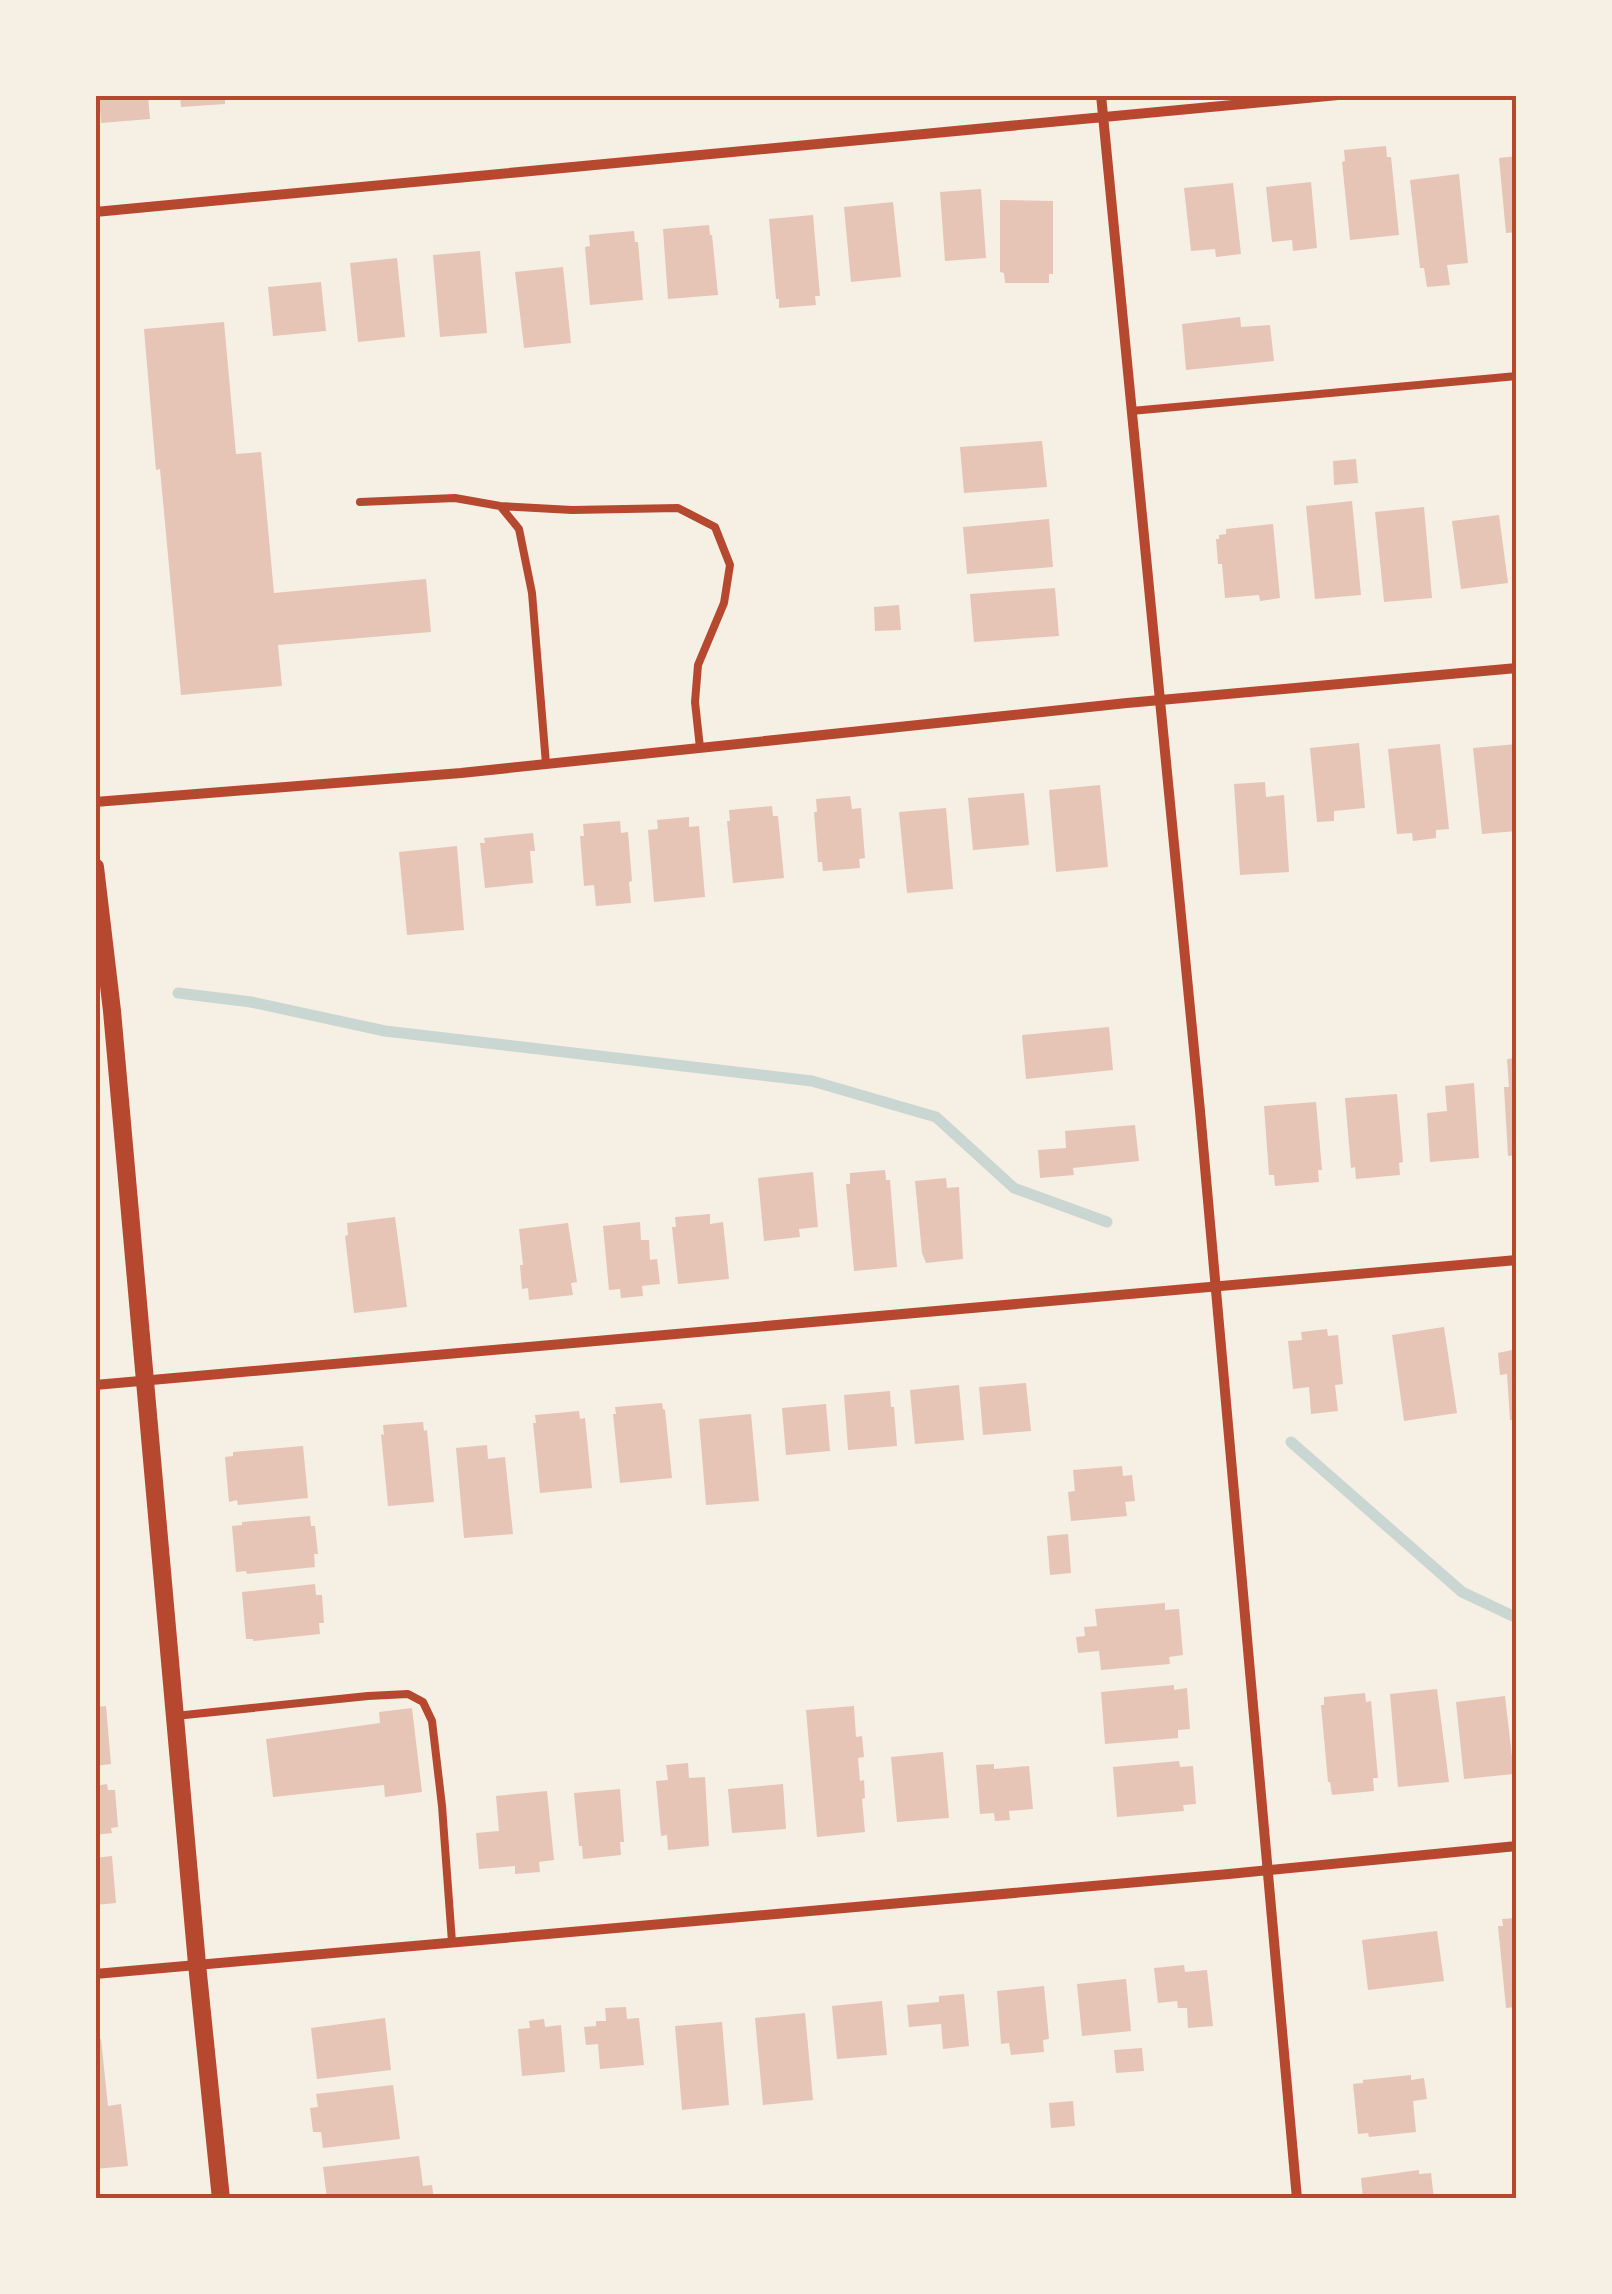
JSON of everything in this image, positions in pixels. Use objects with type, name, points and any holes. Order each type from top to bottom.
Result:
[{"type":"street","points":[[1101,95],[1216,1287],[1296,2199]]},
{"type":"street","points":[[95,212],[1338,95]]},
{"type":"street","points":[[95,802],[461,773],[1160,700],[1517,668]]},
{"type":"street","points":[[95,867],[112,1011],[221,2199]]},
{"type":"street","points":[[95,1386],[1517,1260]]},
{"type":"street","points":[[95,1974],[1517,1846]]},
{"type":"lane","points":[[1131,411],[1517,376]]},
{"type":"lane","points":[[360,502],[455,498],[500,506],[572,510],[678,508],[716,527],[730,565],[724,603],[698,665],[694,702],[700,748]]},
{"type":"lane","points":[[500,506],[519,529],[532,592],[546,764]]},
{"type":"lane","points":[[175,1716],[408,1694],[423,1702],[432,1721],[452,1942]]},
{"type":"building","points":[[99,95],[148,95],[150,119],[101,123]]},
{"type":"building","points":[[180,95],[225,95],[225,104],[181,107]]},
{"type":"building","points":[[1386,146],[1387,157],[1391,157],[1399,235],[1350,240],[1344,150]]},
{"type":"building","points":[[1517,156],[1517,232],[1506,233],[1499,158]]},
{"type":"building","points":[[1459,174],[1468,263],[1447,265],[1450,285],[1427,287],[1424,268],[1420,268],[1410,180]]},
{"type":"building","points":[[1311,182],[1317,248],[1293,251],[1292,240],[1272,242],[1266,187]]},
{"type":"building","points":[[1233,183],[1241,254],[1216,257],[1215,249],[1191,251],[1184,188]]},
{"type":"building","points":[[981,189],[986,258],[945,261],[940,192]]},
{"type":"building","points":[[1000,200],[1053,201],[1053,274],[1049,274],[1049,283],[1005,283],[1004,273],[1000,272]]},
{"type":"building","points":[[893,202],[901,277],[851,282],[844,207]]},
{"type":"building","points":[[813,215],[820,296],[815,296],[816,305],[779,308],[769,219]]},
{"type":"building","points":[[709,225],[718,295],[668,299],[663,229]]},
{"type":"building","points":[[634,231],[643,300],[590,305],[585,247],[590,246],[589,235]]},
{"type":"building","points":[[480,251],[487,333],[440,337],[433,255]]},
{"type":"building","points":[[397,258],[405,337],[358,342],[350,263]]},
{"type":"building","points":[[563,267],[571,343],[524,348],[515,272]]},
{"type":"building","points":[[321,282],[326,331],[273,336],[268,287]]},
{"type":"building","points":[[1240,317],[1241,327],[1270,325],[1274,361],[1186,370],[1182,324]]},
{"type":"building","points":[[224,322],[236,454],[261,452],[274,593],[426,579],[431,632],[278,645],[282,686],[181,695],[144,329]]},
{"type":"building","points":[[1042,441],[1047,487],[964,493],[960,447]]},
{"type":"building","points":[[1356,459],[1358,483],[1334,485],[1333,461]]},
{"type":"building","points":[[1352,501],[1361,595],[1315,599],[1306,506]]},
{"type":"building","points":[[1424,507],[1432,598],[1384,602],[1375,512]]},
{"type":"building","points":[[1499,515],[1508,583],[1461,589],[1452,521]]},
{"type":"building","points":[[1049,519],[1053,567],[967,574],[963,527]]},
{"type":"building","points":[[1273,524],[1280,598],[1225,598],[1216,539],[1226,534],[1226,529]]},
{"type":"building","points":[[1055,588],[1059,636],[974,642],[970,594]]},
{"type":"building","points":[[899,605],[901,630],[875,631],[874,607]]},
{"type":"building","points":[[1359,743],[1365,808],[1334,811],[1334,821],[1317,822],[1310,748]]},
{"type":"building","points":[[1440,744],[1449,829],[1436,830],[1436,838],[1413,841],[1412,833],[1397,834],[1388,749]]},
{"type":"building","points":[[1517,744],[1517,831],[1482,834],[1473,748]]},
{"type":"building","points":[[1265,782],[1266,797],[1284,795],[1289,872],[1240,875],[1234,784]]},
{"type":"building","points":[[1100,785],[1108,867],[1056,872],[1049,790]]},
{"type":"building","points":[[1024,793],[1029,845],[973,850],[968,798]]},
{"type":"building","points":[[850,796],[852,809],[861,808],[865,858],[859,859],[860,868],[823,871],[822,862],[818,862],[816,799]]},
{"type":"building","points":[[772,806],[773,816],[778,816],[784,878],[733,883],[729,810]]},
{"type":"building","points":[[946,808],[953,889],[907,893],[899,812]]},
{"type":"building","points":[[689,817],[689,827],[699,826],[705,897],[654,902],[648,830],[658,829],[657,820]]},
{"type":"building","points":[[620,821],[621,833],[628,832],[631,903],[596,906],[594,885],[584,886],[580,836],[584,836],[583,824]]},
{"type":"building","points":[[533,833],[533,883],[485,888],[480,843],[485,843],[484,838]]},
{"type":"building","points":[[457,846],[464,930],[407,935],[399,852]]},
{"type":"building","points":[[1109,1027],[1113,1070],[1026,1079],[1022,1035]]},
{"type":"building","points":[[1517,1058],[1517,1155],[1508,1156],[1504,1087],[1509,1087],[1507,1059]]},
{"type":"building","points":[[1474,1083],[1479,1158],[1430,1162],[1427,1113],[1447,1111],[1445,1086]]},
{"type":"building","points":[[1397,1094],[1403,1162],[1399,1163],[1400,1175],[1356,1179],[1355,1167],[1351,1168],[1345,1098]]},
{"type":"building","points":[[1316,1102],[1322,1170],[1318,1170],[1319,1182],[1275,1186],[1274,1175],[1269,1175],[1264,1106]]},
{"type":"building","points":[[1135,1125],[1139,1161],[1073,1168],[1074,1175],[1040,1178],[1038,1150],[1066,1148],[1065,1131]]},
{"type":"building","points":[[885,1170],[886,1180],[890,1180],[897,1267],[854,1271],[846,1184],[850,1184],[850,1173]]},
{"type":"building","points":[[813,1172],[818,1227],[799,1229],[800,1237],[764,1241],[758,1178]]},
{"type":"building","points":[[946,1178],[947,1188],[959,1187],[963,1259],[926,1263],[915,1181]]},
{"type":"building","points":[[710,1214],[710,1224],[723,1222],[729,1279],[678,1284],[672,1227],[676,1227],[675,1217]]},
{"type":"building","points":[[395,1217],[407,1307],[354,1313],[345,1236],[347,1223]]},
{"type":"building","points":[[640,1222],[641,1240],[649,1240],[650,1260],[657,1259],[660,1284],[642,1286],[643,1296],[621,1298],[620,1289],[609,1290],[603,1226]]},
{"type":"building","points":[[568,1223],[577,1282],[571,1283],[573,1295],[529,1300],[528,1288],[522,1289],[519,1229]]},
{"type":"building","points":[[1444,1327],[1457,1413],[1404,1421],[1392,1335]]},
{"type":"building","points":[[1327,1329],[1328,1336],[1338,1335],[1343,1384],[1335,1385],[1338,1411],[1311,1414],[1309,1387],[1293,1389],[1288,1341],[1302,1340],[1301,1332]]},
{"type":"building","points":[[1517,1342],[1517,1420],[1510,1420],[1507,1374],[1500,1375],[1498,1353],[1512,1350],[1512,1343]]},
{"type":"building","points":[[1026,1383],[1031,1431],[983,1435],[979,1387]]},
{"type":"building","points":[[959,1385],[964,1440],[915,1444],[910,1390]]},
{"type":"building","points":[[890,1391],[897,1446],[848,1450],[844,1395]]},
{"type":"building","points":[[662,1403],[672,1478],[620,1483],[615,1407]]},
{"type":"building","points":[[826,1404],[830,1451],[786,1455],[782,1408]]},
{"type":"building","points":[[579,1411],[580,1419],[585,1418],[592,1488],[540,1493],[535,1415]]},
{"type":"building","points":[[751,1414],[759,1501],[706,1505],[699,1419]]},
{"type":"building","points":[[423,1422],[434,1502],[388,1506],[383,1425]]},
{"type":"building","points":[[487,1445],[488,1459],[505,1457],[513,1534],[464,1538],[456,1448]]},
{"type":"building","points":[[303,1446],[308,1498],[238,1505],[237,1500],[229,1502],[225,1457],[233,1456],[233,1452]]},
{"type":"building","points":[[1122,1466],[1123,1476],[1132,1475],[1135,1501],[1125,1502],[1127,1516],[1071,1521],[1068,1492],[1075,1491],[1073,1470]]},
{"type":"building","points":[[310,1516],[318,1554],[314,1554],[315,1567],[236,1572],[232,1526]]},
{"type":"building","points":[[1068,1534],[1071,1573],[1050,1575],[1047,1536]]},
{"type":"building","points":[[315,1584],[316,1595],[322,1595],[324,1623],[319,1623],[320,1634],[246,1639],[242,1592]]},
{"type":"building","points":[[1165,1603],[1165,1610],[1179,1609],[1183,1655],[1169,1657],[1170,1664],[1101,1670],[1099,1651],[1078,1653],[1076,1637],[1085,1636],[1084,1627],[1097,1626],[1095,1609]]},
{"type":"building","points":[[1174,1685],[1174,1690],[1187,1688],[1190,1729],[1178,1730],[1178,1738],[1105,1744],[1101,1692]]},
{"type":"building","points":[[1437,1689],[1449,1782],[1398,1787],[1390,1694]]},
{"type":"building","points":[[1365,1693],[1366,1702],[1371,1701],[1378,1778],[1373,1778],[1374,1791],[1332,1795],[1321,1705],[1324,1697]]},
{"type":"building","points":[[1505,1696],[1514,1774],[1464,1779],[1456,1702]]},
{"type":"building","points":[[106,1706],[111,1764],[95,1766],[95,1707]]},
{"type":"building","points":[[854,1706],[856,1737],[862,1736],[864,1757],[858,1758],[860,1781],[864,1780],[865,1832],[817,1837],[806,1710]]},
{"type":"building","points":[[412,1708],[422,1792],[385,1797],[384,1785],[273,1797],[266,1739],[380,1723],[379,1712]]},
{"type":"building","points":[[943,1752],[949,1818],[897,1822],[891,1757]]},
{"type":"building","points":[[1179,1761],[1180,1767],[1193,1766],[1196,1804],[1183,1805],[1184,1811],[1117,1817],[1113,1767]]},
{"type":"building","points":[[688,1763],[689,1778],[705,1777],[709,1846],[668,1850],[667,1835],[661,1836],[656,1781],[668,1780],[666,1765]]},
{"type":"building","points":[[994,1764],[994,1769],[1029,1766],[1033,1809],[1009,1811],[1010,1820],[995,1821],[994,1813],[980,1814],[976,1765]]},
{"type":"building","points":[[107,1784],[108,1790],[115,1790],[118,1827],[111,1828],[112,1833],[95,1835],[95,1786]]},
{"type":"building","points":[[783,1784],[786,1829],[732,1833],[728,1789]]},
{"type":"building","points":[[620,1789],[624,1842],[620,1842],[621,1855],[583,1859],[574,1793]]},
{"type":"building","points":[[547,1791],[554,1860],[539,1862],[540,1872],[515,1874],[515,1866],[479,1869],[476,1833],[499,1831],[496,1796]]},
{"type":"building","points":[[112,1856],[116,1903],[95,1905],[95,1858]]},
{"type":"building","points":[[1517,1918],[1517,2007],[1506,2008],[1498,1926],[1503,1926],[1502,1919]]},
{"type":"building","points":[[1437,1931],[1444,1981],[1368,1990],[1362,1940]]},
{"type":"building","points":[[1184,1965],[1185,1972],[1207,1970],[1213,2026],[1188,2028],[1187,2008],[1178,2008],[1177,2001],[1158,2003],[1154,1968]]},
{"type":"building","points":[[1126,1979],[1131,2031],[1082,2036],[1077,1984]]},
{"type":"building","points":[[1044,1986],[1049,2039],[1043,2040],[1044,2052],[1011,2055],[1009,2043],[1001,2044],[997,1991]]},
{"type":"building","points":[[964,1994],[969,2046],[943,2049],[941,2024],[909,2027],[907,2005],[939,2002],[939,1996]]},
{"type":"building","points":[[882,2001],[887,2055],[837,2059],[832,2006]]},
{"type":"building","points":[[626,2007],[627,2019],[639,2018],[644,2065],[600,2069],[598,2044],[586,2045],[584,2027],[606,2021],[605,2008]]},
{"type":"building","points":[[805,2013],[813,2100],[763,2105],[755,2018]]},
{"type":"building","points":[[385,2018],[391,2070],[317,2079],[311,2028]]},
{"type":"building","points":[[544,2019],[545,2027],[561,2025],[565,2072],[522,2076],[518,2029],[530,2028],[529,2021]]},
{"type":"building","points":[[722,2022],[729,2105],[682,2110],[675,2026]]},
{"type":"building","points":[[95,2039],[101,2039],[108,2106],[121,2104],[128,2166],[95,2169]]},
{"type":"building","points":[[1142,2048],[1144,2071],[1116,2073],[1114,2050]]},
{"type":"building","points":[[1411,2075],[1411,2080],[1424,2078],[1427,2099],[1413,2101],[1416,2132],[1369,2137],[1368,2133],[1358,2134],[1353,2084]]},
{"type":"building","points":[[393,2085],[400,2139],[323,2148],[321,2132],[313,2132],[310,2108],[318,2107],[316,2094]]},
{"type":"building","points":[[1073,2101],[1075,2126],[1051,2128],[1049,2103]]},
{"type":"building","points":[[419,2156],[423,2186],[432,2185],[434,2199],[327,2199],[323,2167]]},
{"type":"building","points":[[1419,2170],[1419,2174],[1431,2173],[1434,2199],[1363,2199],[1361,2178]]},
{"type":"waterway","points":[[178,993],[251,1002],[385,1031],[812,1081],[936,1117],[1014,1188],[1107,1222]]},
{"type":"waterway","points":[[1291,1442],[1462,1592],[1517,1618]]}]
